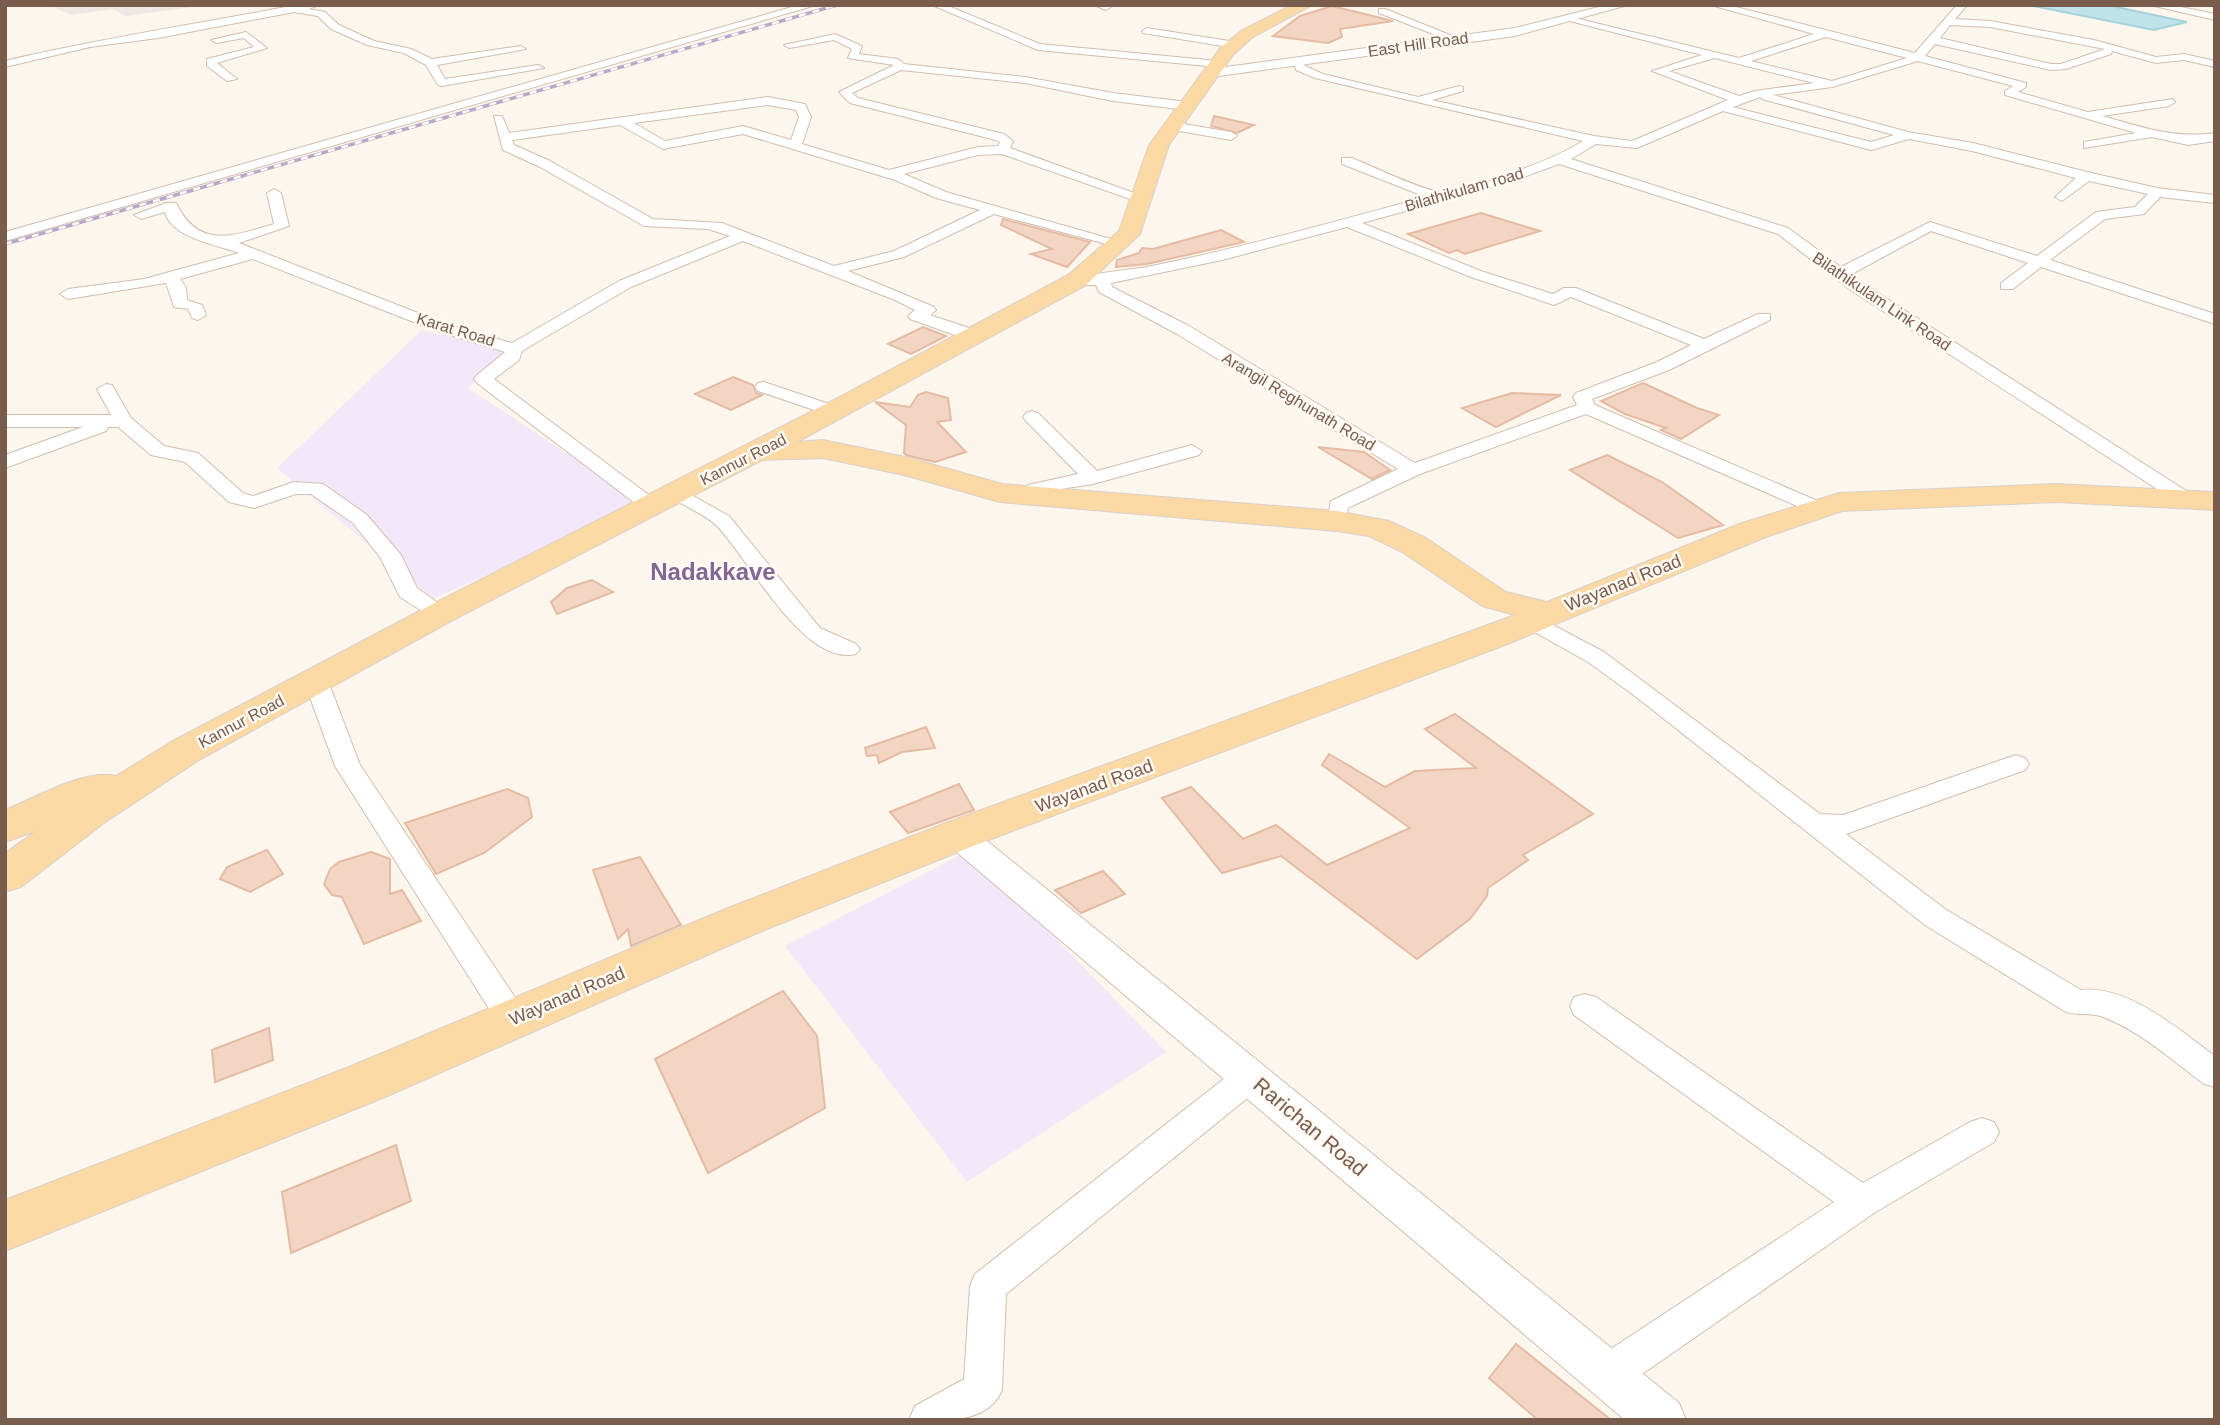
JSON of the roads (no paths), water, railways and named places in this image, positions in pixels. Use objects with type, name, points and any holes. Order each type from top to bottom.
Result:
[{"type":"main road","name":"Kannur Road","points":[[185,751],[441,613],[841,409],[1077,280],[1129,234],[1158,145],[1214,69],[1247,34],[1304,5]]},
{"type":"main road","points":[[841,409],[909,467]]},
{"type":"main road","points":[[757,452],[823,449],[909,467],[999,493],[1337,521],[1378,528],[1414,545],[1517,618]]},
{"type":"main road","name":"Wayanad Road","points":[[5,1226],[367,1082],[739,922],[1517,618],[1754,530],[1839,502],[2056,493],[2199,499]]},
{"type":"main road","points":[[5,827],[185,751]]},
{"type":"main road","points":[[5,876],[89,813],[185,751]]},
{"type":"street","points":[[5,64],[90,44],[175,32],[313,5]]},
{"type":"street","points":[[5,237],[811,5]]},
{"type":"street","points":[[937,5],[1038,47],[1214,69]]},
{"type":"street","points":[[1716,5],[1828,32],[1913,59],[2022,85],[2009,93],[2085,116],[2188,141],[2215,137]]},
{"type":"street","points":[[1297,61],[1300,68],[1319,75],[1594,140],[1633,145],[1755,94],[1832,84],[1913,59],[1962,5]]},
{"type":"street","points":[[2155,5],[2215,17]]},
{"type":"street","name":"East Hill Road","points":[[1214,69],[1297,61],[1515,32],[1613,6]]},
{"type":"street","points":[[294,9],[321,14],[335,27],[371,43],[407,51],[430,63],[442,83],[463,106]]},
{"type":"street","points":[[1382,11],[1455,39]]},
{"type":"street","points":[[1567,19],[1832,84]]},
{"type":"street","points":[[1948,22],[1990,24],[2094,43],[2156,60],[2184,57],[2215,64]]},
{"type":"street","points":[[1147,31],[1235,45]]},
{"type":"street","points":[[175,32],[200,41],[246,35],[261,47],[211,61],[211,64],[231,79]]},
{"type":"street","points":[[1740,61],[1828,32]]},
{"type":"street","points":[[789,45],[835,37],[858,48],[852,56],[898,62],[900,67]]},
{"type":"street","points":[[1933,40],[2051,67],[2062,67],[2107,52]]},
{"type":"street","points":[[430,63],[521,49]]},
{"type":"street","points":[[1715,55],[1658,71],[1739,100]]},
{"type":"street","points":[[1003,150],[1007,141],[1000,137],[854,101],[845,92],[900,67],[1025,80],[1113,97],[1187,106]]},
{"type":"street","points":[[442,83],[538,68]]},
{"type":"street","points":[[1420,100],[1460,89]]},
{"type":"street","points":[[1755,94],[1909,135],[1973,147],[2086,176],[2157,192],[2214,199]]},
{"type":"street","points":[[505,137],[768,101],[801,107],[805,117],[795,146]]},
{"type":"street","points":[[2085,116],[2169,102]]},
{"type":"street","points":[[1720,107],[1871,146],[1909,135]]},
{"type":"street","points":[[498,119],[508,147],[545,164],[649,223],[666,227],[703,223],[743,236],[835,270],[928,310],[916,316],[975,336]]},
{"type":"street","points":[[622,121],[663,145],[743,130],[900,177],[912,187],[931,189],[941,195],[1118,243]]},
{"type":"street","points":[[1172,126],[1231,136]]},
{"type":"street","points":[[2088,145],[2155,134]]},
{"type":"street","name":"Bilathikulam road","points":[[1077,280],[1103,280],[1223,256],[1524,174],[1571,155],[1594,140]]},
{"type":"street","points":[[888,173],[978,151],[1003,150],[1141,198]]},
{"type":"street","name":"Bilathikulam Link Road","points":[[1556,159],[1783,231],[1840,274],[2199,499]]},
{"type":"street","points":[[1347,161],[1440,197]]},
{"type":"street","points":[[2062,197],[2086,176]]},
{"type":"street","points":[[2007,286],[2101,215],[2139,211],[2157,192]]},
{"type":"street","points":[[224,243],[282,226],[274,193]]},
{"type":"street","name":"Karat Road","points":[[120,221],[171,206],[173,217],[199,236],[254,254],[440,327],[514,348],[513,356],[483,379],[664,500]]},
{"type":"street","points":[[835,270],[899,254],[995,208]]},
{"type":"street","points":[[1348,222],[1476,274],[1553,300],[1570,291],[1704,345]]},
{"type":"street","points":[[1840,274],[1930,226],[2215,319]]},
{"type":"street","points":[[514,348],[625,284],[743,236]]},
{"type":"street","points":[[68,294],[170,278],[254,254]]},
{"type":"street","points":[[170,278],[178,287],[180,304],[194,305],[198,315]]},
{"type":"street","name":"Arangil Reghunath Road","points":[[1103,280],[1105,289],[1183,330],[1413,470]]},
{"type":"street","points":[[1765,317],[1663,366],[1582,397],[1587,408],[1820,509]]},
{"type":"street","points":[[764,387],[841,409]]},
{"type":"street","points":[[106,389],[120,421],[158,451],[191,457],[236,498],[254,502],[294,488],[316,488],[360,519],[390,555],[408,592],[441,613]]},
{"type":"street","points":[[1337,521],[1338,505],[1413,470],[1587,408]]},
{"type":"street","points":[[1032,417],[1093,478]]},
{"type":"street","points":[[5,421],[120,421]]},
{"type":"street","points":[[5,463],[120,421]]},
{"type":"street","points":[[1034,495],[1035,489],[1043,486],[1093,478],[1192,451]]},
{"type":"street","points":[[664,500],[722,520],[812,633],[848,649]]},
{"type":"street","points":[[1517,618],[1595,657],[1644,691],[1935,917],[2077,1003],[2088,999],[2111,1005],[2215,1074]]},
{"type":"street","points":[[316,681],[348,766],[513,1020]]},
{"type":"street","points":[[1815,823],[1844,825],[2016,764]]},
{"type":"street","name":"Rarichan Road","points":[[958,835],[1662,1420]]},
{"type":"street","points":[[1585,1006],[1862,1202]]},
{"type":"street","points":[[929,1420],[983,1390],[988,1286],[1250,1077]]},
{"type":"street","points":[[1608,1374],[1862,1202],[1982,1132]]},
{"type":"water","points":[[2028,5],[2107,5],[2187,22],[2154,30]]},
{"type":"railway","points":[[5,244],[837,5]]},
{"type":"district","name":"Nadakkave","points":[[713,572]]}]
